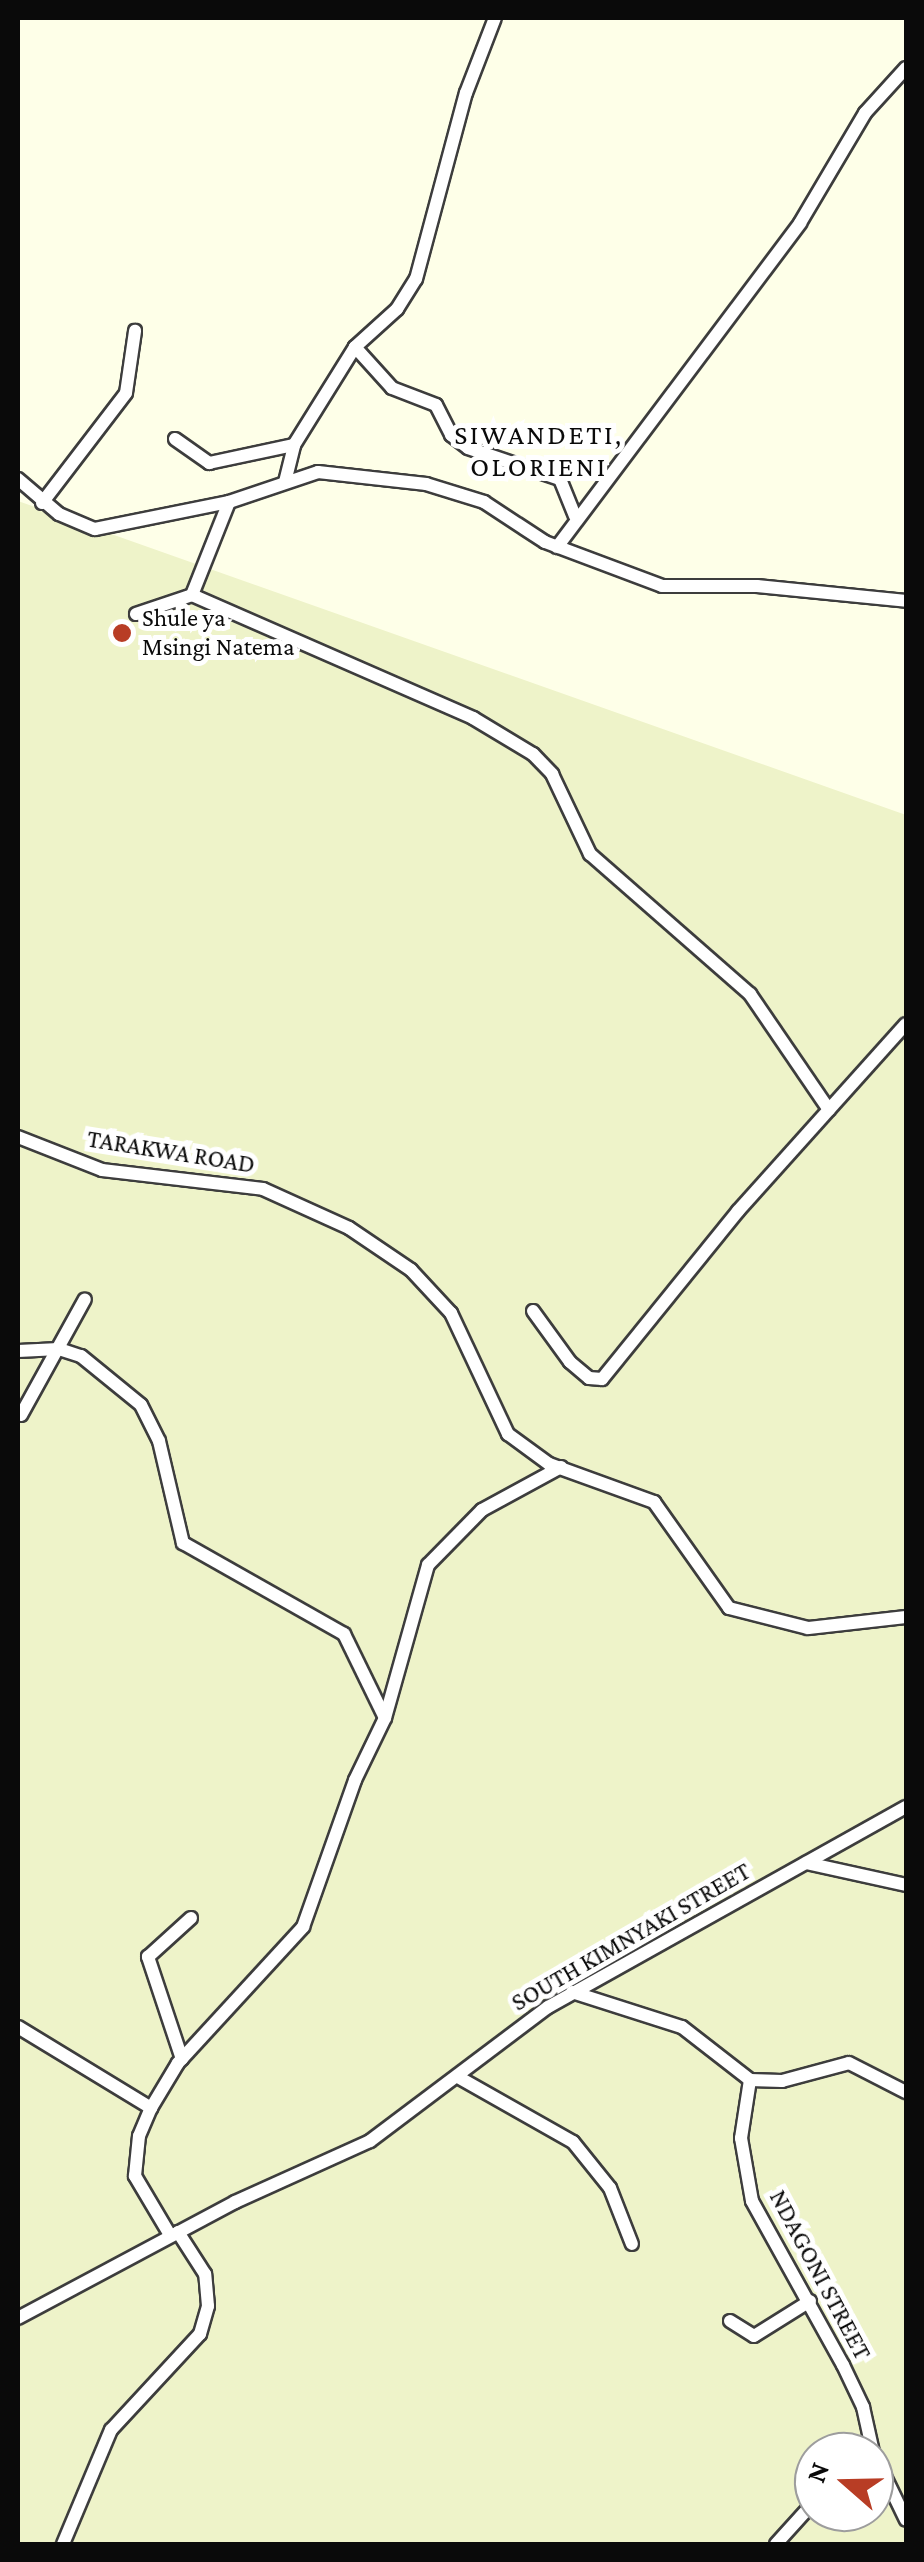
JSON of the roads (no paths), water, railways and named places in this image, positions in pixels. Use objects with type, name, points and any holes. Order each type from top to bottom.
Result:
[{"type":"street","points":[[285,482],[294,445],[355,348],[398,309],[416,279],[466,94],[495,18]]},
{"type":"street","points":[[557,547],[575,516],[800,223],[865,113],[906,68]]},
{"type":"street","points":[[42,502],[126,393],[136,331]]},
{"type":"street","points":[[355,348],[392,388],[436,405],[451,435],[468,448],[560,479],[575,516]]},
{"type":"street","points":[[175,440],[209,463],[294,445]]},
{"type":"street","points":[[18,480],[42,502],[94,529],[229,502],[318,472],[426,484],[484,502],[557,547],[662,586],[757,586],[906,600]]},
{"type":"street","points":[[192,595],[229,502]]},
{"type":"street","points":[[136,614],[192,595],[473,718],[533,754],[552,774],[590,854],[741,984],[828,1110]]},
{"type":"street","points":[[533,1312],[570,1362],[589,1378],[602,1379],[828,1110],[906,1024]]},
{"type":"street","name":"TARAKWA ROAD","points":[[18,1138],[102,1170],[264,1189],[374,1241],[451,1313],[508,1434],[560,1467],[654,1502],[719,1600],[740,1614],[825,1628],[906,1616]]},
{"type":"street","points":[[22,1415],[85,1299]]},
{"type":"street","points":[[18,1351],[59,1349],[103,1370],[151,1419],[183,1543],[265,1584],[344,1634],[386,1718]]},
{"type":"street","points":[[63,2544],[111,2430],[200,2334],[208,2306],[205,2274],[135,2176],[139,2136],[151,2108],[182,2058],[303,1927],[355,1780],[386,1718],[428,1565],[482,1510],[560,1467]]},
{"type":"street","name":"SOUTH KIMNYAKI STREET","points":[[18,2318],[174,2234],[370,2141],[572,1992],[906,1806]]},
{"type":"street","points":[[806,1863],[906,1885]]},
{"type":"street","points":[[182,2058],[148,1957],[191,1918]]},
{"type":"street","points":[[572,1992],[682,2027],[750,2080],[782,2081],[849,2063],[906,2092]]},
{"type":"street","points":[[18,2028],[151,2108]]},
{"type":"street","points":[[458,2077],[573,2142],[610,2188],[632,2244]]},
{"type":"street","name":"NDAGONI STREET","points":[[750,2080],[741,2138],[744,2173],[752,2201],[810,2301],[863,2407],[869,2432]]},
{"type":"street","points":[[730,2320],[754,2336],[810,2301]]},
{"type":"street","name":"NDAGONI STREET","points":[[894,2495],[906,2520]]},
{"type":"street","points":[[776,2544],[794,2524]]},
{"type":"place","name":"Shule ya Msingi Natema","points":[[122,633]]},
{"type":"district","name":"SIWANDETI, OLORIENI","points":[[539,451]]}]
